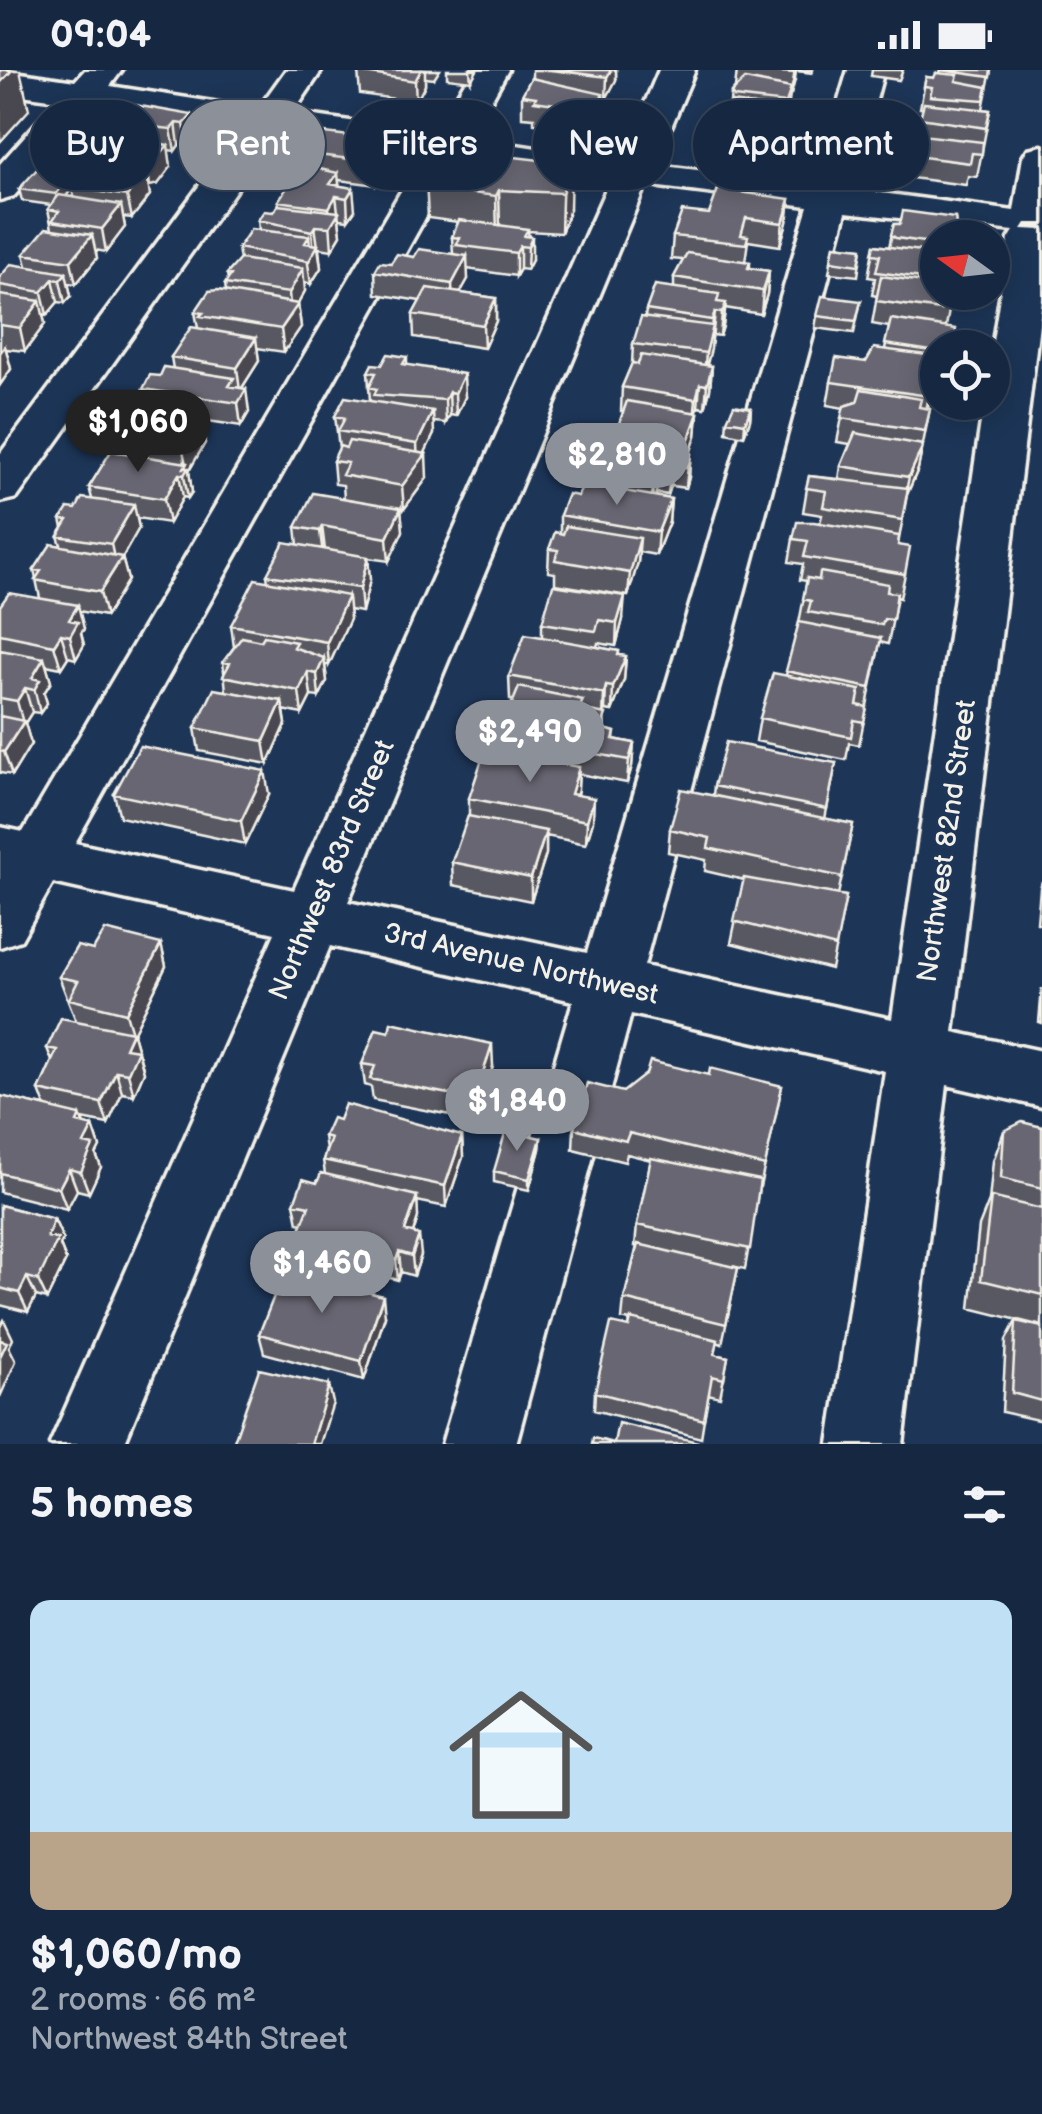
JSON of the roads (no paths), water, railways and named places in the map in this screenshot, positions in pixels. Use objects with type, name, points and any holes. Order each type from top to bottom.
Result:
[{"type":"street","points":[[281,100],[304,70]]},
{"type":"street","points":[[473,100],[490,70]]},
{"type":"street","name":"Northwest 83rd Street","points":[[664,100],[677,70]]},
{"type":"street","points":[[479,1444],[612,984],[866,70]]},
{"type":"street","points":[[0,81],[179,107]]},
{"type":"street","points":[[20,120],[85,92]]},
{"type":"street","points":[[0,188],[85,92]]},
{"type":"street","name":"Northwest 82nd Street","points":[[866,1444],[1042,157]]},
{"type":"street","points":[[673,177],[1031,226]]},
{"type":"street","points":[[0,487],[215,190]]},
{"type":"street","points":[[0,922],[19,853],[420,190]]},
{"type":"street","name":"Northwest 83rd Street","points":[[88,1444],[625,190]]},
{"type":"street","name":"3rd Avenue Northwest","points":[[19,853],[1042,1079]]}]
